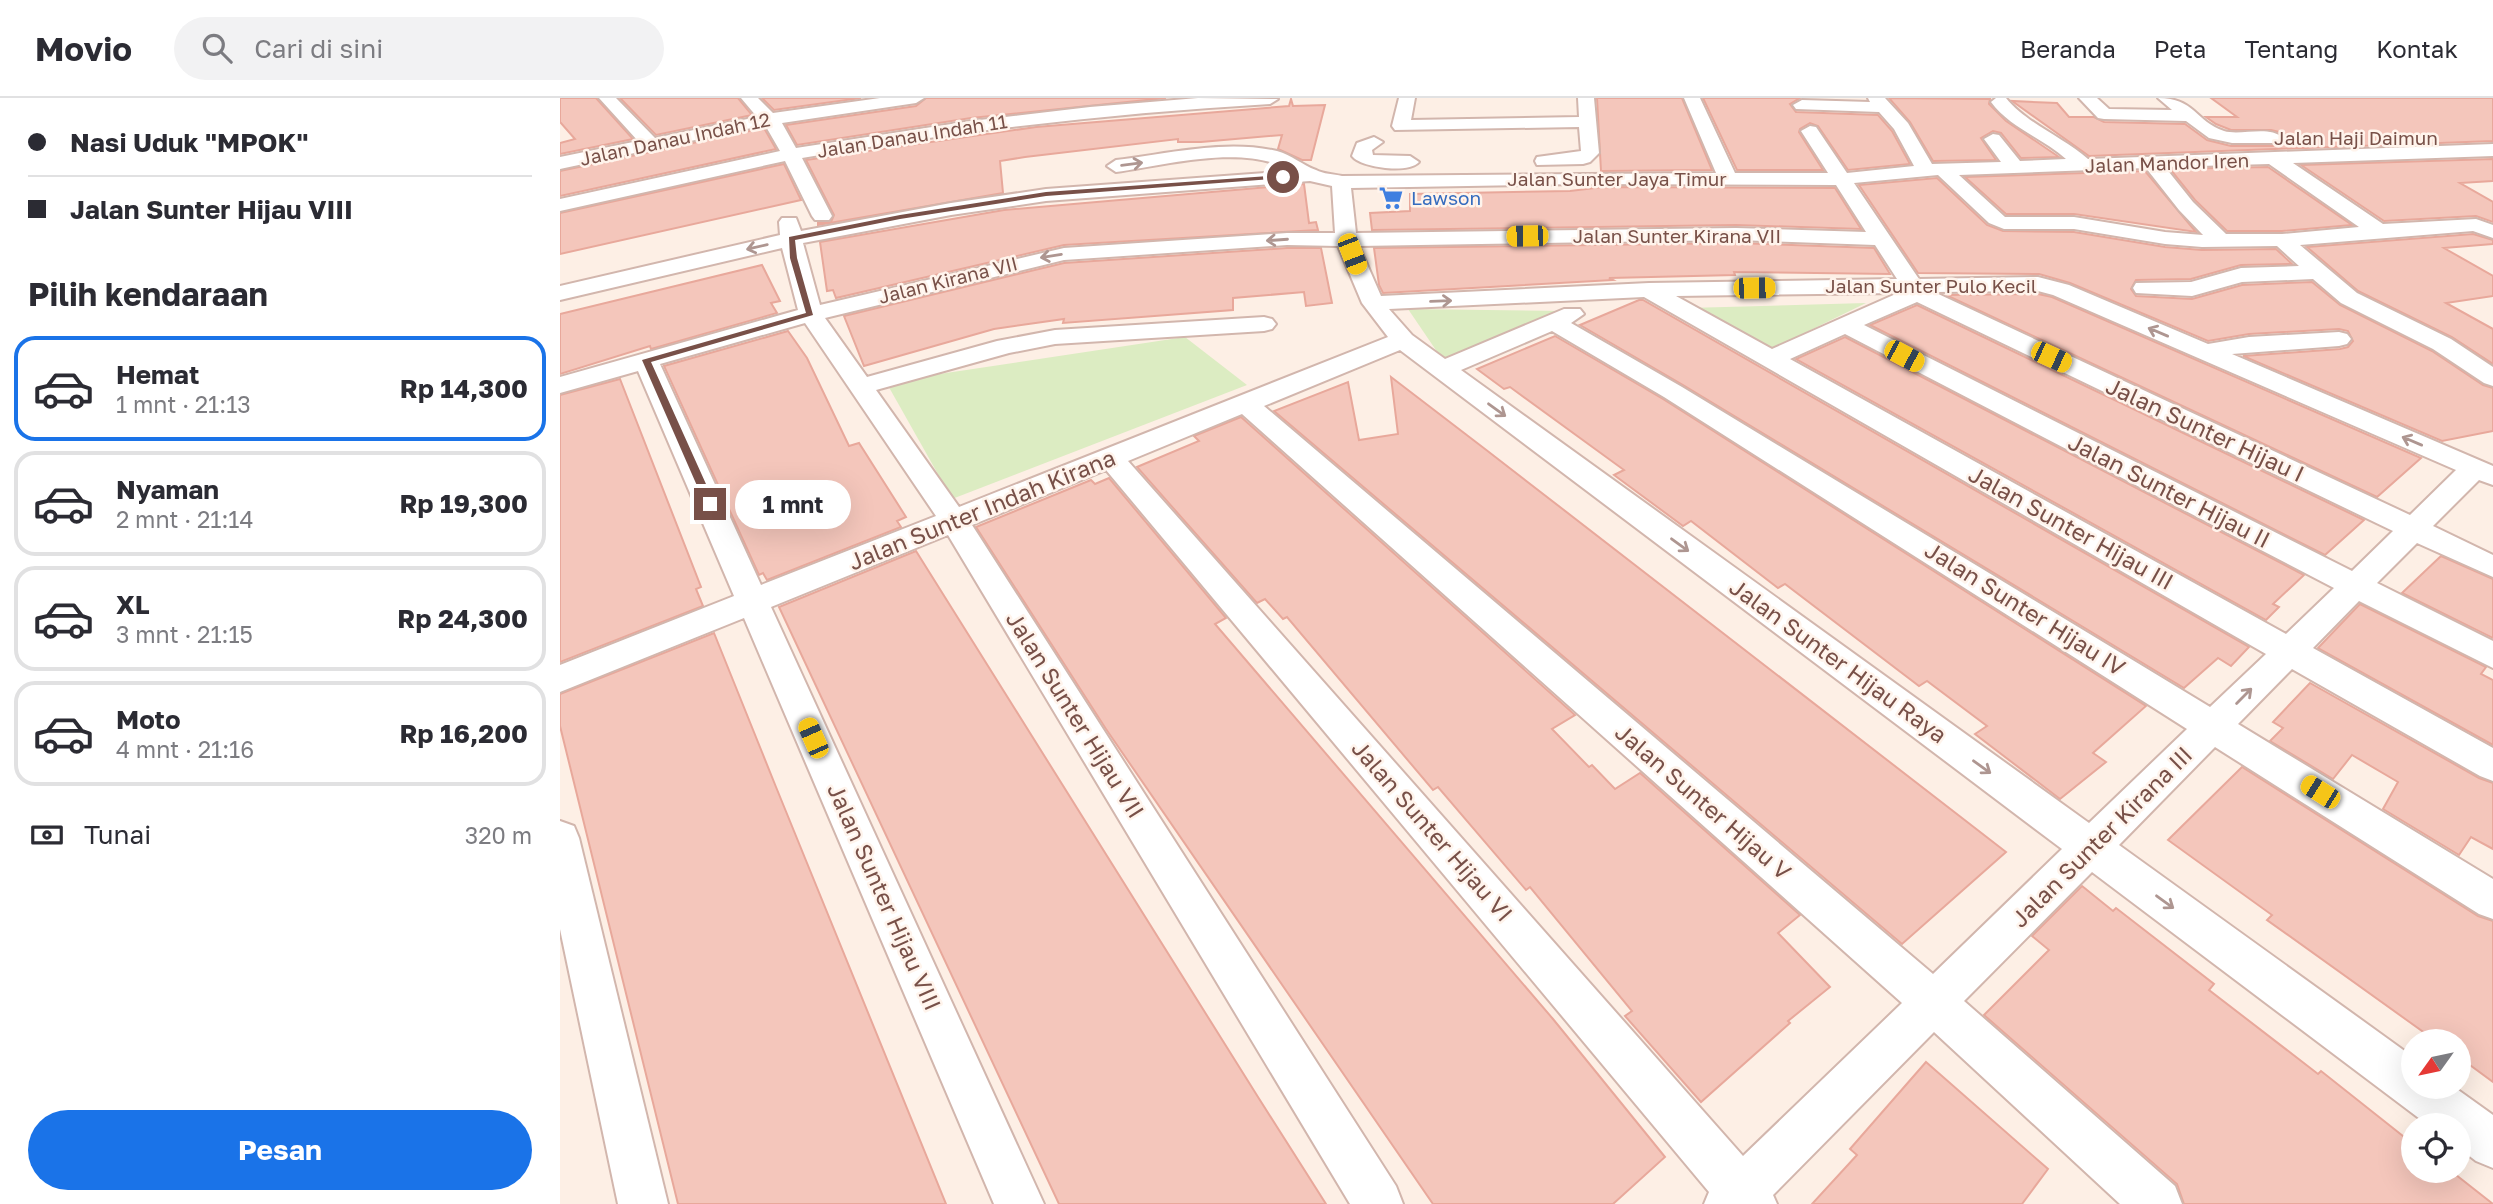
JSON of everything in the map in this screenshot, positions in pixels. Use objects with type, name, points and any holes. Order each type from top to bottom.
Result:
[{"type":"street","points":[[607,98],[649,142]]},
{"type":"street","points":[[749,98],[770,119],[792,155],[822,216]]},
{"type":"street","name":"Jalan Danau Indah 12","points":[[560,163],[649,142],[852,103],[916,98]]},
{"type":"street","points":[[1407,98],[1401,126],[1383,142],[1363,147],[1361,156],[1369,161],[1430,162],[1583,158],[1590,153],[1586,98]]},
{"type":"street","points":[[1692,98],[1720,164],[1730,178]]},
{"type":"street","name":"Jalan Haji Daimun","points":[[2166,98],[2223,137],[2286,138]]},
{"type":"street","points":[[1258,152],[1270,99]]},
{"type":"street","name":"Jalan Danau Indah 11","points":[[560,205],[792,155],[963,127],[1140,103],[1270,99]]},
{"type":"street","points":[[1802,105],[1879,102],[1934,170],[2000,221],[2074,223],[2165,238],[2221,241],[2282,240],[2476,225],[2493,232]]},
{"type":"street","points":[[2000,102],[2009,113],[2062,145],[2085,166]]},
{"type":"street","points":[[2080,103],[2104,114],[2190,116]]},
{"type":"street","points":[[2080,103],[2092,127]]},
{"type":"street","points":[[1401,126],[1588,122]]},
{"type":"street","points":[[1770,359],[1845,325],[1914,289],[1811,131]]},
{"type":"street","name":"Jalan Haji Daimun","points":[[2313,138],[2474,138]]},
{"type":"street","points":[[1993,139],[2016,168]]},
{"type":"street","points":[[2108,147],[2121,165]]},
{"type":"street","name":"Jalan Mandor Iren","points":[[1841,178],[1934,170],[2493,150]]},
{"type":"street","points":[[1091,169],[1236,152],[1258,152],[1285,159],[1310,175]]},
{"type":"street","points":[[2275,159],[2379,231]]},
{"type":"street","points":[[2153,164],[2186,206],[2221,241]]},
{"type":"street","points":[[560,274],[790,230],[900,217],[1046,194],[1310,175]]},
{"type":"street","name":"Jalan Sunter Jaya Timur","points":[[1310,175],[1342,182],[1579,178],[1841,178]]},
{"type":"street","points":[[560,293],[790,230],[822,216],[1028,177]]},
{"type":"street","name":"Jalan Sunter Hijau Raya","points":[[1342,182],[1340,193],[1346,238],[1373,303],[1403,340],[2401,1076]]},
{"type":"street","name":"Jalan Sunter Hijau VII","points":[[790,230],[794,258],[811,314],[954,522],[1378,1204]]},
{"type":"street","name":"Jalan Sunter Kirana VII","points":[[1346,238],[1401,240],[1737,234],[1882,239]]},
{"type":"street","name":"Jalan Kirana VII","points":[[560,385],[811,314],[1064,254],[1287,239],[1346,238]]},
{"type":"street","points":[[2282,240],[2349,298],[2442,344],[2493,378]]},
{"type":"street","points":[[2144,288],[2192,289],[2241,275],[2316,272]]},
{"type":"street","name":"Jalan Sunter Pulo Kecil","points":[[1373,303],[1649,290],[2050,286],[2484,472]]},
{"type":"street","name":"Jalan Sunter Hijau I","points":[[1914,289],[2493,566]]},
{"type":"street","name":"Jalan Sunter Hijau III","points":[[1649,290],[2493,766]]},
{"type":"street","points":[[1443,369],[1622,293]]},
{"type":"street","name":"Jalan Sunter Hijau IV","points":[[1553,322],[1673,392],[2493,901]]},
{"type":"street","points":[[859,387],[1006,346],[1055,337],[1264,324]]},
{"type":"street","name":"Jalan Sunter Hijau II","points":[[1845,325],[2493,656]]},
{"type":"street","points":[[2200,350],[2217,341],[2286,336]]},
{"type":"street","points":[[2200,350],[2339,338]]},
{"type":"street","name":"Jalan Sunter Indah Kirana","points":[[560,679],[1403,340]]},
{"type":"street","name":"Jalan Sunter Hijau VIII","points":[[646,360],[1019,1204]]},
{"type":"street","name":"Jalan Sunter Hijau V","points":[[1246,404],[1934,1003],[2157,1204]]},
{"type":"street","name":"Jalan Sunter Hijau VI","points":[[1111,459],[1741,1200]]},
{"type":"street","name":"Jalan Sunter Kirana III","points":[[1741,1200],[1934,1003],[2413,529],[2484,472]]},
{"type":"street","points":[[560,838],[643,1204]]},
{"type":"street","name":"Jalan Sunter Hijau Raya","points":[[2432,1099],[2493,1144]]},
{"type":"green space","points":[[1866,303],[1768,351],[1688,308]]},
{"type":"green space","points":[[1408,309],[1565,311],[1444,362]]},
{"type":"green space","points":[[1185,337],[1247,385],[952,499],[886,382]]},
{"type":"building","points":[[560,98],[596,98],[633,139],[560,154],[560,143],[575,139],[560,122]]},
{"type":"building","points":[[620,98],[738,98],[752,115],[656,135]]},
{"type":"building","points":[[762,98],[861,98],[774,110]]},
{"type":"building","points":[[926,98],[1166,98],[971,118],[797,145],[786,125],[916,106]]},
{"type":"building","points":[[1597,98],[1682,98],[1712,170],[1601,171]]},
{"type":"building","points":[[1703,98],[1800,98],[1790,104],[1796,112],[1878,115],[1892,131],[1910,164],[1848,170],[1818,126],[1810,123],[1799,132],[1823,170],[1737,170]]},
{"type":"building","points":[[1889,98],[1990,99],[1989,104],[2006,121],[2059,157],[2021,158],[2001,133],[1993,131],[1981,138],[1996,160],[1933,161],[1910,122]]},
{"type":"building","points":[[2211,98],[2493,98],[2493,141],[2089,156],[2012,101],[2057,103],[2069,117],[2094,117],[2104,122],[2185,124],[2207,140],[2231,146],[2273,146],[2284,139],[2279,132],[2271,130],[2231,130],[2216,124],[2206,117],[2237,117]]},
{"type":"building","points":[[1291,99],[1293,106],[1325,105],[1311,160],[1302,160],[1278,149],[1282,135],[1201,142],[1178,142],[1178,139],[1025,157],[1000,161],[1003,193],[818,225],[831,222],[834,215],[806,160],[1036,127],[1289,106]]},
{"type":"building","points":[[764,128],[776,149],[560,196],[560,171]]},
{"type":"building","points":[[2493,159],[2493,181],[2460,183],[2493,202],[2493,222],[2476,216],[2384,221],[2301,165]]},
{"type":"building","points":[[784,164],[801,200],[560,254],[560,213]]},
{"type":"building","points":[[2268,167],[2352,225],[2282,231],[2227,231],[2195,200],[2170,169]]},
{"type":"building","points":[[2145,171],[2196,232],[2074,214],[2006,214],[1965,177]]},
{"type":"building","points":[[1937,178],[1987,225],[2003,231],[2074,232],[2165,247],[2202,250],[2276,249],[2292,264],[2241,265],[2191,279],[2136,280],[2131,289],[2136,296],[2192,299],[2242,285],[2312,282],[2340,305],[2432,351],[2483,385],[2493,388],[2493,431],[2442,441],[2243,356],[2340,349],[2348,347],[2353,341],[2348,331],[2339,329],[2249,334],[2208,341],[2070,283],[2039,274],[1918,273],[1859,185]]},
{"type":"building","points":[[1304,184],[1309,223],[1316,222],[1318,230],[1064,245],[836,298],[833,290],[827,291],[820,242],[1004,210]]},
{"type":"building","points":[[1603,187],[1835,188],[1861,229],[1736,225],[1372,230],[1370,213],[1410,211],[1410,194],[1570,191]]},
{"type":"building","points":[[2473,234],[2493,240],[2493,244],[2444,248],[2493,276],[2493,296],[2446,303],[2493,329],[2493,364],[2452,337],[2358,291],[2307,247]]},
{"type":"building","points":[[1736,243],[1874,248],[1890,274],[1734,272],[1735,275],[1609,278],[1613,280],[1383,293],[1379,285],[1374,248]]},
{"type":"building","points":[[1321,248],[1332,303],[1306,306],[1304,292],[1233,298],[1233,310],[1063,323],[1064,319],[994,329],[864,366],[844,316],[1064,263]]},
{"type":"building","points":[[762,265],[780,301],[771,303],[777,313],[651,349],[650,346],[560,374],[560,314]]},
{"type":"building","points":[[2038,294],[2052,297],[2421,458],[2377,497],[1946,295]]},
{"type":"building","points":[[1639,300],[2249,647],[2231,666],[2218,658],[2184,688],[1580,325]]},
{"type":"building","points":[[1917,305],[2364,520],[2325,555],[1870,325]]},
{"type":"building","points":[[788,331],[807,358],[849,446],[859,443],[906,517],[897,521],[901,527],[767,580],[763,573],[759,575],[664,366]]},
{"type":"building","points":[[1555,336],[1663,399],[2146,706],[2093,753],[2106,762],[2060,799],[1975,734],[1987,726],[1927,681],[1919,686],[1785,584],[1778,588],[1691,521],[1683,526],[1614,475],[1624,470],[1510,387],[1504,389],[1477,369]]},
{"type":"building","points":[[1845,337],[2304,575],[2273,604],[2279,607],[2266,620],[1796,359]]},
{"type":"building","points":[[1391,377],[2006,852],[1902,944],[1274,411],[1348,382],[1359,440],[1398,434]]},
{"type":"building","points":[[620,379],[701,587],[696,589],[703,606],[560,662],[560,395]]},
{"type":"building","points":[[1241,417],[1575,715],[1552,729],[1589,767],[1592,765],[1615,789],[1640,773],[1800,915],[1778,933],[1830,987],[1788,1021],[1790,1023],[1701,1102],[1625,1016],[1632,1011],[1530,887],[1526,890],[1438,787],[1433,790],[1287,617],[1283,619],[1265,599],[1257,603],[1137,467],[1199,441],[1194,436]]},
{"type":"building","points":[[1109,478],[1226,618],[1215,624],[1553,1019],[1665,1157],[1613,1204],[1433,1204],[1106,729],[976,527],[1091,480],[1095,484]]},
{"type":"building","points":[[916,551],[1326,1204],[1059,1204],[779,607]]},
{"type":"building","points":[[2441,556],[2493,579],[2493,638],[2402,593]]},
{"type":"building","points":[[2360,604],[2486,667],[2481,674],[2493,680],[2493,745],[2318,648]]},
{"type":"building","points":[[714,633],[946,1204],[678,1204],[560,726],[560,694]]},
{"type":"building","points":[[2310,683],[2479,778],[2493,783],[2493,849],[2471,837],[2459,855],[2383,809],[2398,782],[2352,755],[2333,779],[2270,741],[2283,728],[2273,722]]},
{"type":"building","points":[[2242,767],[2478,916],[2493,921],[2493,1082],[2471,1066],[2471,1029],[2419,1029],[2267,920],[2272,915],[2168,840]]},
{"type":"building","points":[[2082,886],[2113,911],[2116,908],[2214,984],[2209,990],[2318,1074],[2321,1071],[2401,1134],[2401,1183],[2466,1183],[2493,1204],[2184,1204],[2177,1184],[1984,1015],[2049,950],[2032,936]]},
{"type":"building","points":[[1926,1062],[2048,1169],[2022,1204],[1812,1204],[1857,1155],[1850,1149]]},
{"type":"place","name":"Lawson","points":[[1391,198]]},
{"type":"route","points":[[710,504],[646,360],[811,314],[799,279],[792,239],[900,217],[1046,194],[1283,177]]}]
